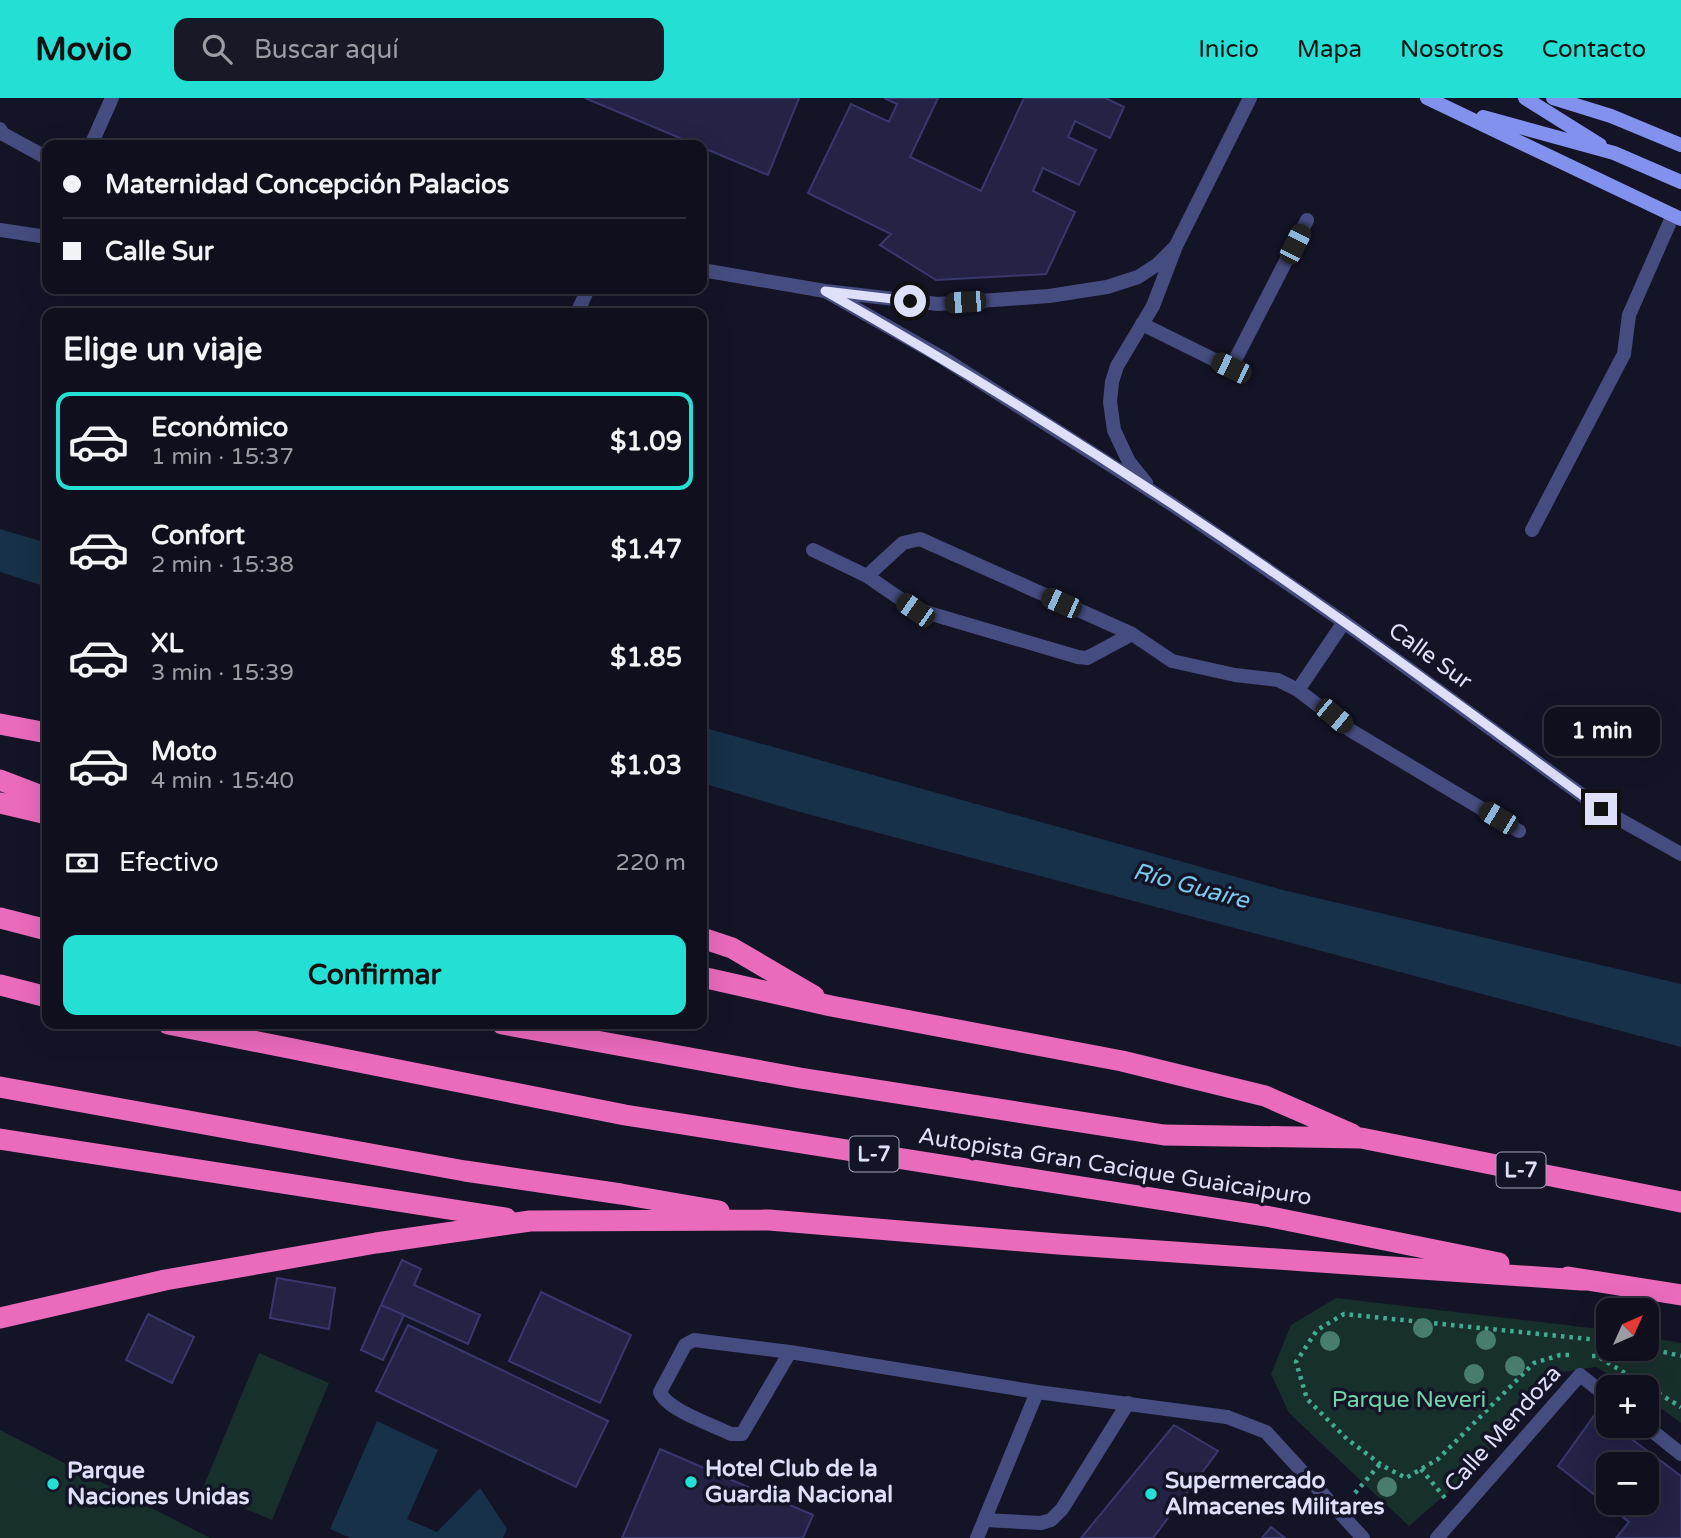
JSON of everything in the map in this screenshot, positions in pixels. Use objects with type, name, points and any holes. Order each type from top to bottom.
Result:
[{"type":"highway","points":[[0,724],[42,732]]},
{"type":"highway","points":[[0,780],[42,796]]},
{"type":"highway","points":[[0,803],[42,813]]},
{"type":"highway","points":[[0,918],[42,929]]},
{"type":"highway","points":[[707,940],[732,948],[831,1006]]},
{"type":"highway","points":[[707,978],[831,1006],[1122,1061],[1265,1096],[1361,1138]]},
{"type":"highway","points":[[0,985],[42,996]]},
{"type":"highway","name":"Autopista Gran Cacique Guaicaipuro","points":[[193,1029],[625,1115],[1271,1217],[1581,1280],[1681,1295]]},
{"type":"highway","name":"Autopista Gran Cacique Guaicaipuro","points":[[530,1029],[800,1078],[1164,1135],[1361,1138],[1681,1202]]},
{"type":"highway","points":[[0,1087],[465,1171],[621,1194],[769,1220]]},
{"type":"highway","points":[[0,1139],[530,1221]]},
{"type":"highway","points":[[0,1318],[165,1280],[376,1243],[530,1221],[769,1220],[1058,1244],[1581,1280]]},
{"type":"main road","points":[[1427,98],[1677,217]]},
{"type":"main road","points":[[1525,98],[1614,153],[1681,182]]},
{"type":"main road","points":[[1553,98],[1611,116],[1681,145]]},
{"type":"main road","points":[[1447,107],[1614,153]]},
{"type":"street","points":[[93,140],[112,98]]},
{"type":"street","name":"Calle Sur","points":[[1154,492],[1129,462],[1114,430],[1110,402],[1112,382],[1117,366],[1153,306],[1176,246],[1250,98]]},
{"type":"street","points":[[0,129],[3,134],[42,155]]},
{"type":"street","points":[[1532,530],[1624,354],[1629,315],[1677,217]]},
{"type":"street","points":[[1142,324],[1231,368],[1307,220]]},
{"type":"street","points":[[0,230],[42,236]]},
{"type":"street","name":"Calle Sur","points":[[707,271],[825,291],[938,304],[1049,296],[1107,287],[1138,277],[1158,264],[1176,246]]},
{"type":"street","name":"Calle Sur","points":[[825,291],[943,358],[1154,492],[1344,622],[1601,809],[1681,854]]},
{"type":"street","points":[[867,576],[903,543],[920,539],[1132,634],[1172,660],[1235,676],[1278,680],[1298,690],[1350,730],[1519,831]]},
{"type":"street","points":[[813,550],[867,576],[915,610],[1078,657],[1087,658],[1132,634]]},
{"type":"street","points":[[1298,690],[1344,622]]},
{"type":"street","points":[[790,1352],[741,1434],[731,1434],[673,1407],[663,1400],[660,1392],[685,1345],[694,1340],[790,1352],[1037,1392],[1227,1417],[1266,1432],[1363,1538]]},
{"type":"street","name":"Calle Mendoza","points":[[1437,1538],[1580,1375],[1596,1388]]},
{"type":"street","points":[[977,1538],[1037,1392]]},
{"type":"street","points":[[985,1520],[1041,1523],[1051,1520],[1062,1509],[1128,1403]]},
{"type":"street","points":[[1659,1436],[1681,1454]]},
{"type":"path","points":[[1406,1478],[1380,1464],[1347,1439],[1307,1399],[1296,1362],[1317,1330],[1344,1314],[1596,1340]]},
{"type":"path","points":[[1659,1351],[1681,1356]]},
{"type":"path","points":[[1356,1493],[1380,1464]]},
{"type":"path","points":[[1421,1469],[1446,1499]]},
{"type":"green space","name":"Parque Neveri","points":[[1336,1298],[1596,1329],[1596,1362],[1659,1362],[1659,1339],[1681,1343],[1681,1423],[1659,1407],[1659,1375],[1610,1375],[1596,1367],[1556,1373],[1462,1480],[1409,1526],[1289,1413],[1271,1374],[1291,1325]]},
{"type":"green space","points":[[259,1353],[329,1383],[272,1520],[202,1490]]},
{"type":"green space","name":"Parque Naciones Unidas","points":[[0,1430],[210,1538],[0,1538]]},
{"type":"water","points":[[0,529],[42,542],[42,585],[0,572]]},
{"type":"water","name":"Río Guaire","points":[[707,728],[1283,890],[1681,984],[1681,1047],[800,812],[707,784]]},
{"type":"water","points":[[377,1421],[438,1450],[407,1519],[437,1532],[480,1488],[507,1529],[503,1538],[350,1538],[330,1529]]},
{"type":"building","points":[[585,98],[799,98],[768,175],[707,149],[707,140],[685,140]]},
{"type":"building","points":[[884,98],[938,98],[910,157],[981,191],[1024,98],[1105,98],[1124,107],[1110,138],[1075,121],[1068,137],[1096,150],[1079,185],[1043,168],[1033,191],[1075,212],[1046,274],[936,280],[880,245],[891,234],[808,193],[851,104],[889,122],[897,104]]},
{"type":"building","points":[[402,1260],[421,1269],[414,1285],[480,1315],[468,1344],[381,1305]]},
{"type":"building","points":[[277,1278],[335,1288],[329,1329],[270,1318]]},
{"type":"building","points":[[541,1292],[631,1335],[600,1403],[509,1361]]},
{"type":"building","points":[[381,1305],[404,1315],[383,1360],[361,1350]]},
{"type":"building","points":[[148,1314],[194,1337],[172,1383],[126,1360]]},
{"type":"building","points":[[408,1325],[608,1421],[576,1487],[376,1391]]},
{"type":"building","points":[[1596,1413],[1596,1438],[1630,1438],[1649,1452],[1596,1452],[1596,1496],[1558,1466]]},
{"type":"building","name":"Supermercado Almacenes Militares","points":[[1174,1425],[1218,1451],[1153,1538],[1081,1538]]},
{"type":"building","name":"Hotel Club de la Guardia Nacional","points":[[660,1449],[813,1515],[803,1538],[622,1538]]},
{"type":"building","points":[[1659,1460],[1681,1476],[1681,1538],[1616,1538],[1629,1522],[1620,1515],[1659,1515]]},
{"type":"building","points":[[1271,1527],[1285,1538],[1262,1538]]},
{"type":"place","name":"Hotel Club de la Guardia Nacional","points":[[691,1482]]},
{"type":"place","name":"Parque Naciones Unidas","points":[[53,1484]]},
{"type":"place","name":"Supermercado Almacenes Militares","points":[[1151,1494]]},
{"type":"route","points":[[910,301],[825,291],[943,358],[1173,505],[1344,622],[1601,809]]}]
